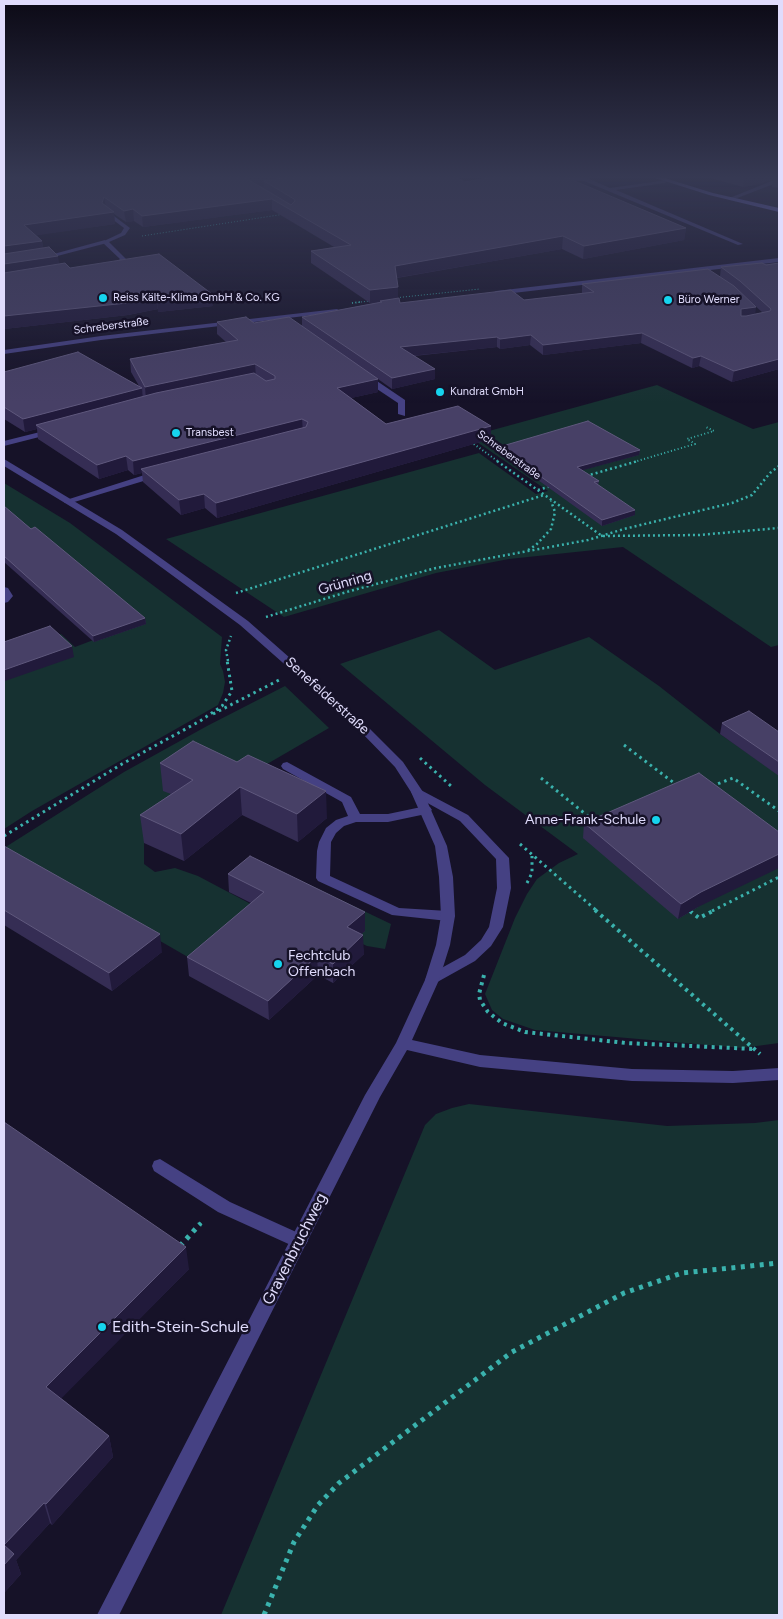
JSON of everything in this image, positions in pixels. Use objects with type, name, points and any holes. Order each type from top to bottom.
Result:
[{"type":"street","points":[[38,258],[69,252]]},
{"type":"street","points":[[100,266],[120,263],[123,259],[115,252]]},
{"type":"street","points":[[484,291],[779,260]]},
{"type":"street","points":[[701,269],[713,277]]},
{"type":"street","name":"Schreberstraße","points":[[4,352],[72,342],[282,318],[348,307]]},
{"type":"street","points":[[282,318],[289,323]]},
{"type":"street","points":[[360,373],[402,402],[402,414]]},
{"type":"street","points":[[4,444],[65,427]]},
{"type":"street","name":"Senefelderstraße","points":[[4,462],[126,537],[244,623],[299,670],[387,752],[409,778],[426,810],[441,846],[446,878],[448,916],[443,946],[432,980],[403,1044]]},
{"type":"street","points":[[68,500],[165,472]]},
{"type":"street","points":[[287,766],[347,800],[355,818]]},
{"type":"street","points":[[417,792],[464,818],[502,858],[504,888],[496,927],[486,943],[470,958],[432,980]]},
{"type":"street","points":[[426,810],[388,818],[355,818],[340,823],[330,832],[323,851],[323,878],[397,912],[448,916]]},
{"type":"street","points":[[403,1044],[480,1061],[632,1075],[733,1077],[779,1074]]},
{"type":"street","name":"Gravenbruchweg","points":[[108,1615],[374,1095],[403,1044]]},
{"type":"street","points":[[160,1166],[224,1207],[299,1241]]},
{"type":"path","points":[[394,298],[484,291]]},
{"type":"path","points":[[348,307],[375,300]]},
{"type":"path","points":[[582,477],[695,444],[687,439],[714,431],[706,427]]},
{"type":"path","name":"Schreberstraße","points":[[470,442],[602,536]]},
{"type":"path","name":"Grünring","points":[[244,623],[410,575],[602,536],[743,499],[757,491],[770,473],[779,466]]},
{"type":"path","points":[[538,490],[553,485]]},
{"type":"path","points":[[214,600],[545,495]]},
{"type":"path","points":[[527,550],[536,544],[550,529],[555,512],[549,498]]},
{"type":"path","points":[[602,536],[699,535],[779,528]]},
{"type":"path","points":[[200,721],[222,706],[231,696],[231,677],[226,650],[227,642],[233,632],[244,623]]},
{"type":"path","points":[[4,836],[122,764],[299,670]]},
{"type":"path","points":[[624,745],[683,790]]},
{"type":"path","points":[[542,778],[600,827]]},
{"type":"path","points":[[707,788],[733,778],[779,811]]},
{"type":"path","points":[[484,974],[479,994],[480,1000],[488,1012],[502,1024],[525,1032],[626,1043],[748,1050],[752,1047],[532,855],[532,873],[525,888]]},
{"type":"path","points":[[690,911],[699,918],[779,877]]},
{"type":"path","points":[[178,1250],[202,1222]]},
{"type":"path","points":[[264,1615],[294,1542],[318,1505],[339,1483],[512,1352],[624,1293],[682,1273],[779,1263]]},
{"type":"green space","points":[[657,385],[753,429],[779,422],[779,645],[771,647],[623,547],[509,559],[436,573],[284,617],[166,539],[479,453],[536,494],[548,491],[477,442],[489,431]]},
{"type":"green space","points":[[4,483],[70,523],[222,637],[220,664],[225,682],[218,705],[32,811],[4,829],[4,679],[52,637],[61,634],[75,647],[96,639],[4,516]]},
{"type":"green space","name":"Anne-Frank-Schule","points":[[439,630],[495,670],[589,637],[779,775],[779,1043],[742,1048],[535,1030],[503,1019],[492,1010],[485,994],[515,918],[527,894],[537,879],[559,863],[578,854],[485,785],[340,664]]},
{"type":"green space","points":[[285,686],[329,728],[231,785],[164,790],[187,802],[144,843],[144,864],[155,872],[175,868],[198,876],[262,910],[200,964],[4,851],[4,848],[124,772]]},
{"type":"green space","points":[[295,878],[391,924],[385,949],[367,946],[354,940]]},
{"type":"green space","points":[[469,1104],[667,1126],[755,1123],[779,1120],[779,1615],[221,1615],[425,1125],[436,1114]]},
{"type":"building","points":[[20,252],[54,252],[58,256],[4,264],[4,254]]},
{"type":"building","points":[[312,252],[476,252],[395,266],[398,287],[370,290]]},
{"type":"building","name":"Reiss Kälte-Klima GmbH & Co. KG","points":[[159,254],[212,294],[157,300],[157,297],[127,303],[4,316],[4,273],[65,263],[70,268]]},
{"type":"building","points":[[762,263],[766,265],[779,263],[779,359],[734,371],[701,356],[693,358],[642,333],[543,345],[531,335],[400,347],[435,369],[392,378],[302,317],[399,298],[400,303],[511,290],[524,300],[594,292],[582,284],[708,269],[734,286],[756,307],[741,309],[741,316],[746,316],[770,311],[771,309],[740,281],[721,267]]},
{"type":"building","points":[[246,317],[254,323],[289,317],[378,379],[337,388],[386,424],[458,406],[491,426],[216,503],[204,494],[179,500],[141,469],[306,427],[308,422],[302,419],[133,461],[126,456],[97,465],[36,425],[156,393],[254,373],[266,381],[275,379],[275,376],[255,364],[145,387],[130,359],[238,340],[217,322]]},
{"type":"building","points":[[78,352],[142,388],[23,419],[4,407],[4,372]]},
{"type":"building","points":[[588,421],[640,450],[577,467],[599,481],[594,482],[635,510],[602,520],[499,447]]},
{"type":"building","points":[[4,506],[31,529],[35,527],[145,618],[93,636],[4,556]]},
{"type":"building","points":[[50,626],[72,646],[4,670],[4,642]]},
{"type":"building","points":[[749,711],[779,732],[779,762],[722,723]]},
{"type":"building","points":[[193,741],[237,762],[248,755],[326,791],[297,814],[240,787],[181,834],[140,815],[193,780],[160,763]]},
{"type":"building","points":[[699,773],[779,832],[779,854],[701,892],[681,904],[584,823]]},
{"type":"building","points":[[4,846],[160,934],[109,973],[4,910]]},
{"type":"building","name":"Fechtclub Offenbach","points":[[250,856],[365,912],[347,927],[363,935],[333,964],[317,956],[268,1001],[187,957],[264,892],[228,874]]},
{"type":"building","points":[[4,1122],[186,1247],[46,1387],[109,1436],[46,1504],[44,1503],[4,1545]]},
{"type":"building","points":[[4,1545],[14,1554],[4,1565]]},
{"type":"place","name":"Reiss Kälte-Klima GmbH & Co. KG","points":[[103,298]]},
{"type":"place","name":"Büro Werner","points":[[668,300]]},
{"type":"place","name":"Kundrat GmbH","points":[[440,392]]},
{"type":"place","name":"Transbest","points":[[176,433]]},
{"type":"place","name":"Anne-Frank-Schule","points":[[656,820]]},
{"type":"place","name":"Fechtclub Offenbach","points":[[278,964]]},
{"type":"place","name":"Edith-Stein-Schule","points":[[102,1327]]}]
